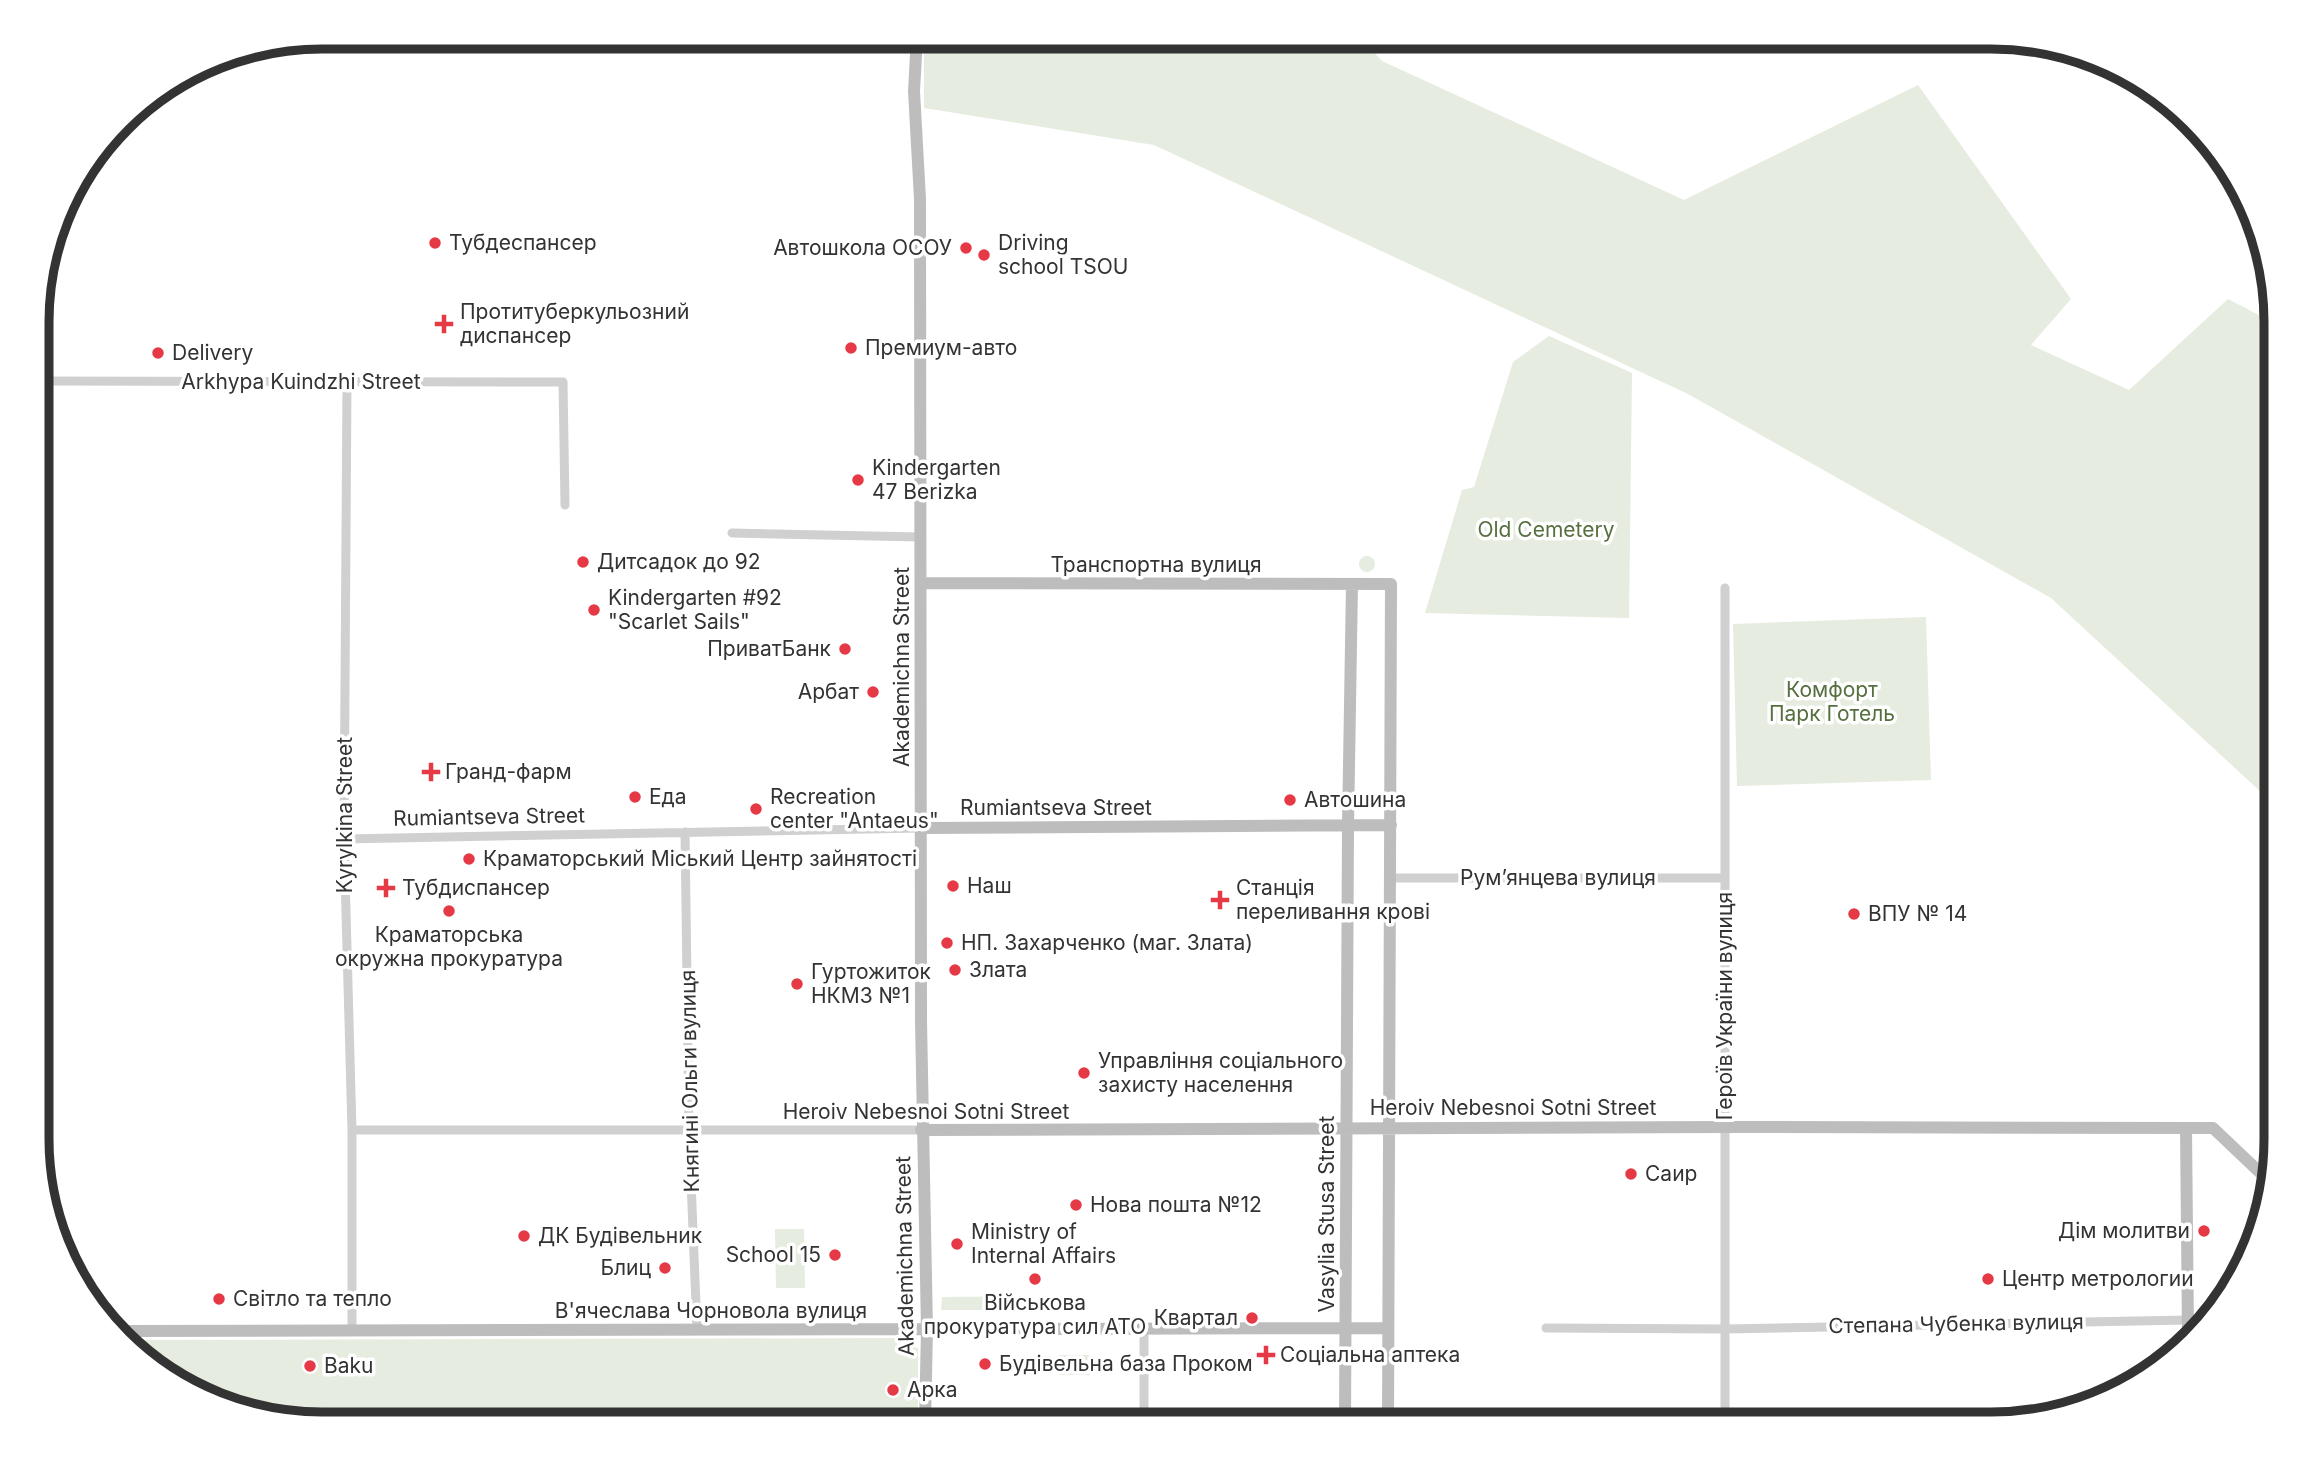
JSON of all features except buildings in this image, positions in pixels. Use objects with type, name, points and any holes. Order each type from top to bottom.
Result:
[{"type":"street","name":"Akademichna Street","points":[[916,49],[916,134],[920,199],[921,1130],[927,1329],[926,1412]]},
{"type":"street","name":"Arkhypa Kuindzhi Street","points":[[49,382],[563,382],[565,505]]},
{"type":"street","name":"Kyrylkina Street","points":[[347,383],[344,839],[352,1130],[352,1331]]},
{"type":"street","points":[[732,533],[921,537]]},
{"type":"street","name":"Транспортна вулиця","points":[[921,583],[1391,584],[1391,825]]},
{"type":"street","name":"Vasylia Stusa Street","points":[[1345,1412],[1352,584]]},
{"type":"street","name":"Героїв України вулиця","points":[[1725,587],[1725,1412]]},
{"type":"street","points":[[1388,1412],[1391,825]]},
{"type":"street","name":"Rumiantseva Street","points":[[344,839],[921,828],[1391,825]]},
{"type":"street","name":"Княгині Ольги вулиця","points":[[685,832],[689,1131],[697,1330]]},
{"type":"street","name":"Рум’янцева вулиця","points":[[1391,878],[1725,878]]},
{"type":"street","points":[[2186,1128],[2188,1328]]},
{"type":"street","name":"Heroiv Nebesnoi Sotni Street","points":[[352,1130],[2213,1128],[2262,1174]]},
{"type":"street","name":"Степана Чубенка вулиця","points":[[1725,1329],[2188,1320]]},
{"type":"street","name":"В'ячеслава Чорновола вулиця","points":[[128,1331],[1388,1328]]},
{"type":"street","points":[[1546,1328],[1725,1329]]},
{"type":"street","points":[[1144,1329],[1144,1412]]},
{"type":"green space","points":[[924,49],[1371,49],[1382,61],[1684,200],[1918,85],[2071,299],[2031,345],[2129,390],[2228,299],[2264,318],[2264,795],[2051,598],[1688,394],[1154,145],[924,108]]},
{"type":"green space","name":"Old Cemetery","points":[[1549,336],[1632,373],[1629,618],[1425,613],[1462,490],[1474,487],[1513,362]]},
{"type":"green space","points":[[1364,556],[1370,556],[1375,564],[1373,570],[1364,572],[1359,567],[1359,561]]},
{"type":"green space","name":"Комфорт Парк Готель","points":[[1926,617],[1931,780],[1737,786],[1733,624]]},
{"type":"green space","points":[[775,1229],[804,1229],[805,1288],[776,1288]]},
{"type":"green space","points":[[1031,1296],[1031,1310],[941,1310],[942,1297]]},
{"type":"green space","points":[[1058,1296],[1059,1309],[1037,1309],[1037,1297]]},
{"type":"green space","points":[[910,1338],[910,1346],[918,1348],[918,1412],[286,1410],[234,1398],[201,1384],[170,1366],[138,1340]]},
{"type":"green space","points":[[1058,1355],[1089,1355],[1090,1375],[1058,1375]]},
{"type":"place","name":"Тубдеспансер","points":[[435,243]]},
{"type":"place","name":"Автошкола ОСОУ","points":[[966,248]]},
{"type":"place","name":"Driving school TSOU","points":[[984,255]]},
{"type":"place","name":"Протитуберкульозний диспансер","points":[[444,324]]},
{"type":"place","name":"Премиум-авто","points":[[851,348]]},
{"type":"place","name":"Delivery","points":[[158,353]]},
{"type":"place","name":"Kindergarten 47 Berizka","points":[[858,480]]},
{"type":"place","name":"Дитсадок до 92","points":[[583,562]]},
{"type":"place","name":"Kindergarten #92 \"Scarlet Sails\"","points":[[594,610]]},
{"type":"place","name":"ПриватБанк","points":[[845,649]]},
{"type":"place","name":"Арбат","points":[[873,692]]},
{"type":"place","name":"Гранд-фарм","points":[[431,772]]},
{"type":"place","name":"Еда","points":[[635,797]]},
{"type":"place","name":"Автошина","points":[[1290,800]]},
{"type":"place","name":"Recreation center \"Antaeus\"","points":[[756,809]]},
{"type":"place","name":"Краматорський Міський Центр зайнятості","points":[[469,859]]},
{"type":"place","name":"Наш","points":[[953,886]]},
{"type":"place","name":"Тубдиспансер","points":[[386,888]]},
{"type":"place","name":"Станція переливання крові","points":[[1220,900]]},
{"type":"place","name":"Краматорська окружна прокуратура","points":[[449,911]]},
{"type":"place","name":"ВПУ № 14","points":[[1854,914]]},
{"type":"place","name":"НП. Захарченко (маг. Злата)","points":[[947,943]]},
{"type":"place","name":"Злата","points":[[955,970]]},
{"type":"place","name":"Гуртожиток НКМЗ №1","points":[[797,984]]},
{"type":"place","name":"Управління соціального захисту населення","points":[[1084,1073]]},
{"type":"place","name":"Саир","points":[[1631,1174]]},
{"type":"place","name":"Нова пошта №12","points":[[1076,1205]]},
{"type":"place","name":"Дім молитви","points":[[2204,1231]]},
{"type":"place","name":"ДК Будівельник","points":[[524,1236]]},
{"type":"place","name":"Ministry of Internal Affairs","points":[[957,1244]]},
{"type":"place","name":"School 15","points":[[835,1255]]},
{"type":"place","name":"Блиц","points":[[665,1268]]},
{"type":"place","name":"Військова прокуратура сил АТО","points":[[1035,1279]]},
{"type":"place","name":"Центр метрологии","points":[[1988,1279]]},
{"type":"place","name":"Світло та тепло","points":[[219,1299]]},
{"type":"place","name":"Квартал","points":[[1252,1318]]},
{"type":"place","name":"Соціальна аптека","points":[[1266,1355]]},
{"type":"place","name":"Будівельна база Проком","points":[[985,1364]]},
{"type":"place","name":"Baku","points":[[310,1366]]},
{"type":"place","name":"Арка","points":[[893,1390]]}]
